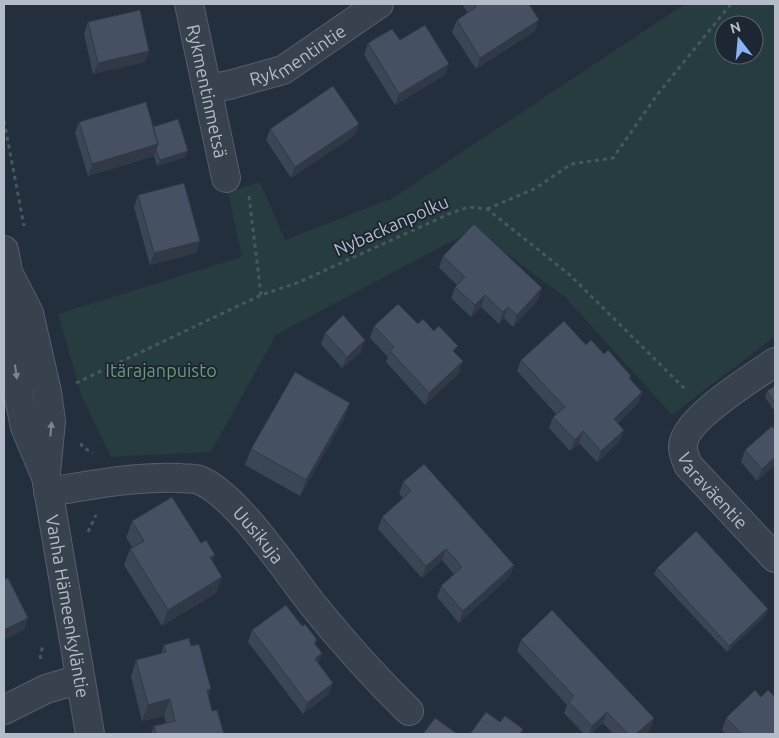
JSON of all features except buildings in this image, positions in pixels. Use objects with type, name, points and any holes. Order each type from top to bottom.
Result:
[{"type":"street","name":"Rykmentinmetsä","points":[[189,4],[207,89],[237,185]]},
{"type":"street","name":"Rykmentintie","points":[[207,89],[283,70],[379,4]]},
{"type":"street","name":"Vanha Hämeenkyläntie","points":[[6,260],[29,313],[47,392],[52,421],[47,485],[90,734]]},
{"type":"street","name":"Varaväentie","points":[[775,362],[707,410],[692,426],[683,446],[688,466],[775,558]]},
{"type":"street","name":"Uusikuja","points":[[47,485],[162,477],[198,479],[224,496],[256,531],[314,606],[379,683],[409,711]]},
{"type":"street","points":[[4,710],[46,689],[80,679]]},
{"type":"path","points":[[707,410],[570,275],[488,209],[536,188],[570,164],[613,158],[657,95],[731,4]]},
{"type":"path","points":[[237,185],[261,295]]},
{"type":"path","name":"Nybackanpolku","points":[[74,384],[261,295],[297,283],[451,212],[469,207],[488,209]]},
{"type":"green space","name":"Itärajanpuisto","points":[[685,4],[775,4],[775,336],[672,415],[566,298],[474,229],[276,335],[211,452],[111,457],[82,397],[58,314],[242,257],[228,192],[260,182],[285,240],[393,198]]}]
